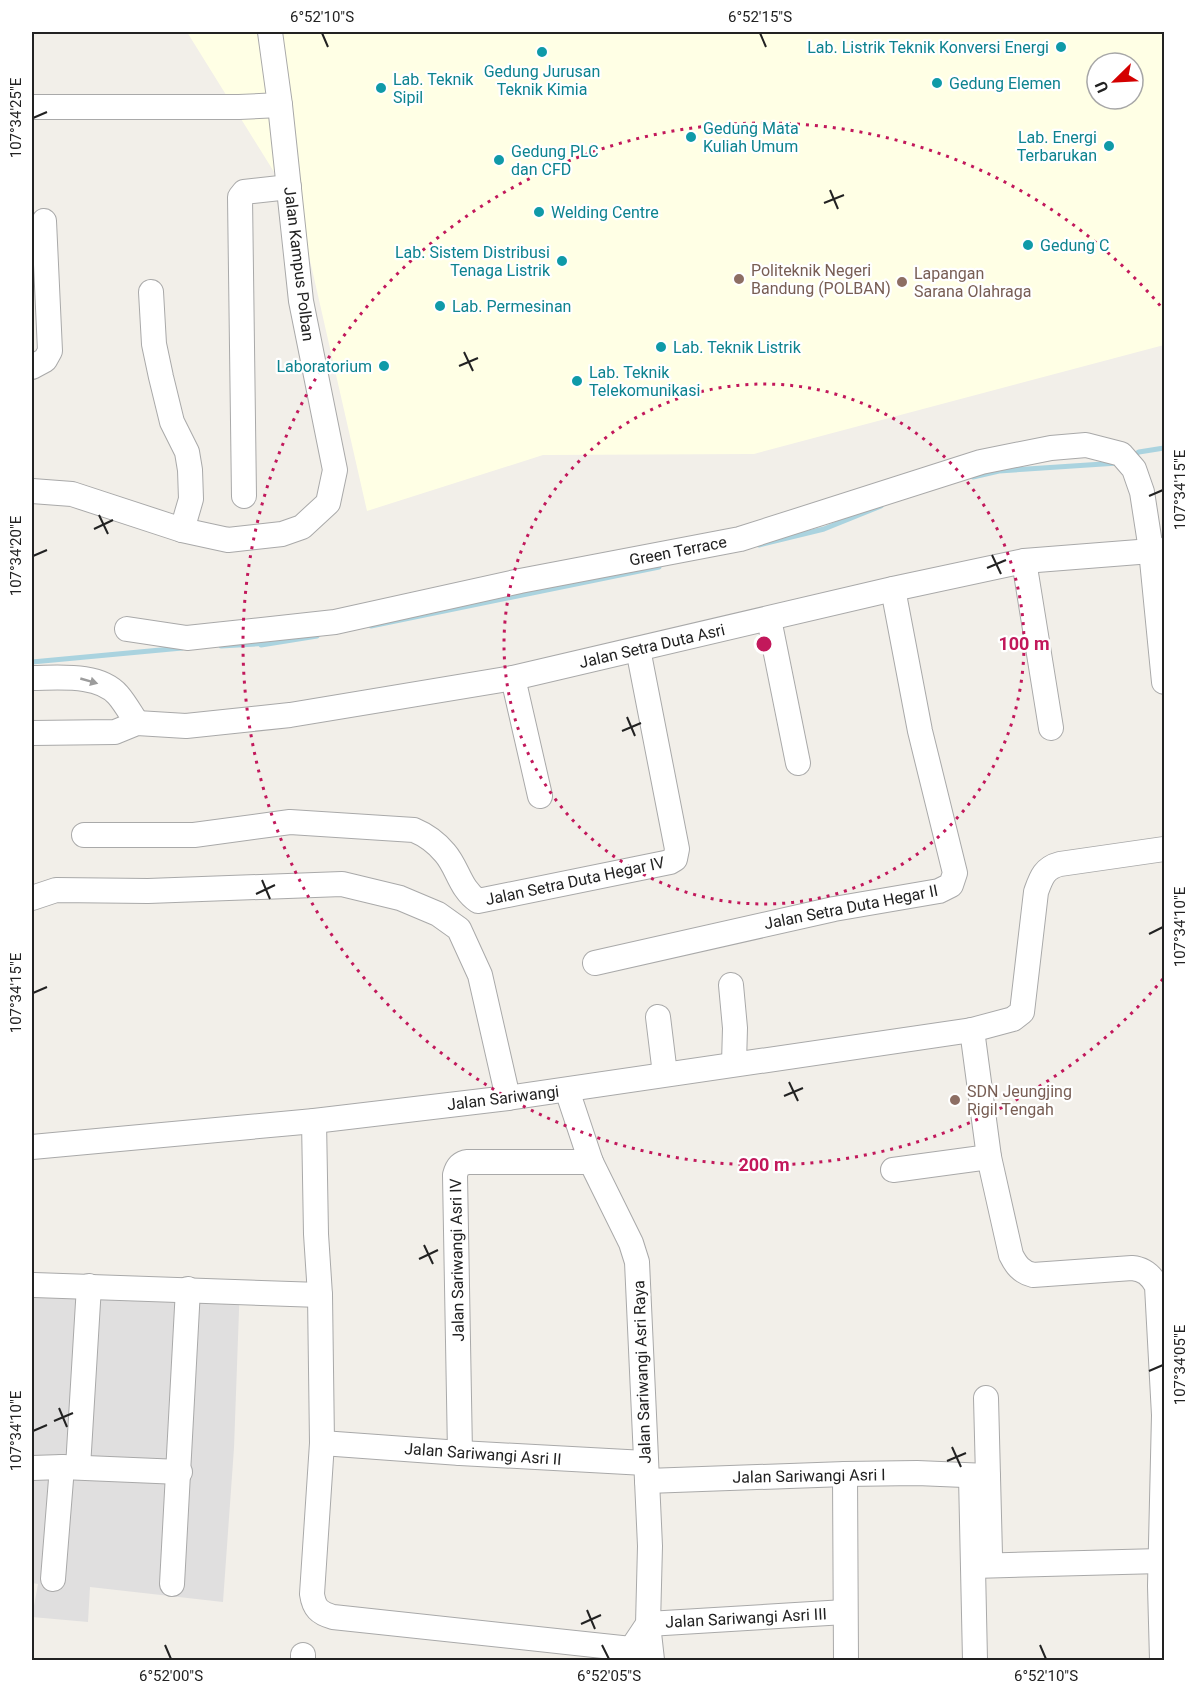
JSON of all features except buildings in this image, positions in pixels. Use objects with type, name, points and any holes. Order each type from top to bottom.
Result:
[{"type":"street","name":"Jalan Kampus Polban","points":[[32,491],[72,494],[182,531],[228,540],[282,534],[302,528],[328,503],[334,470],[301,301],[270,32]]},
{"type":"street","points":[[32,107],[280,105]]},
{"type":"street","points":[[244,496],[240,197],[244,192],[289,187]]},
{"type":"street","points":[[32,368],[45,360],[50,351],[45,221]]},
{"type":"street","points":[[151,292],[154,344],[163,386],[172,422],[187,452],[190,470],[191,499],[182,531]]},
{"type":"street","name":"Green Terrace","points":[[127,629],[187,638],[335,622],[520,581],[740,539],[981,462],[1051,448],[1086,445],[1121,454],[1134,469],[1142,492],[1158,550],[1164,682]]},
{"type":"street","name":"Jalan Setra Duta Asri","points":[[32,733],[115,732],[137,723],[186,726],[290,715],[513,678],[893,589],[1024,561],[1158,550]]},
{"type":"street","points":[[1024,561],[1051,728]]},
{"type":"street","name":"Jalan Setra Duta Hegar II","points":[[595,963],[834,909],[939,891],[951,885],[955,873],[920,731],[893,589]]},
{"type":"street","points":[[769,619],[798,763]]},
{"type":"street","name":"Jalan Setra Duta Hegar IV","points":[[84,835],[194,835],[290,822],[414,830],[428,836],[446,854],[468,894],[478,901],[670,862],[675,859],[677,849],[638,649]]},
{"type":"street","points":[[32,678],[78,677],[99,683],[117,693],[137,723]]},
{"type":"street","points":[[513,678],[540,796]]},
{"type":"street","name":"Jalan Sariwangi","points":[[32,1147],[314,1120],[508,1098],[734,1063],[972,1030],[1013,1019],[1022,1012],[1036,892],[1046,871],[1060,864],[1164,849]]},
{"type":"street","points":[[32,898],[56,890],[148,891],[342,884],[400,898],[438,914],[459,929],[480,975],[508,1098]]},
{"type":"street","points":[[731,985],[735,1028],[734,1063]]},
{"type":"street","points":[[658,1017],[665,1074]]},
{"type":"street","points":[[972,1030],[989,1157],[1011,1255],[1015,1263],[1026,1273],[1033,1275],[1141,1269],[1157,1286],[1164,1415],[1161,1561],[1162,1660]]},
{"type":"street","name":"Jalan Sariwangi Asri Raya","points":[[567,1090],[591,1162],[631,1243],[637,1262],[650,1546],[648,1624],[652,1660]]},
{"type":"street","points":[[314,1120],[322,1443],[312,1594],[317,1610],[324,1614],[627,1654],[648,1624]]},
{"type":"street","points":[[893,1170],[989,1157]]},
{"type":"street","name":"Jalan Sariwangi Asri IV","points":[[460,1453],[454,1175],[456,1169],[468,1162],[591,1162]]},
{"type":"street","points":[[34,1285],[320,1295]]},
{"type":"street","points":[[53,1579],[70,1467],[89,1287]]},
{"type":"street","points":[[172,1584],[180,1472],[188,1289]]},
{"type":"street","points":[[975,1660],[982,1566],[979,1476],[986,1398]]},
{"type":"street","name":"Jalan Sariwangi Asri II","points":[[322,1443],[460,1453],[646,1472]]},
{"type":"street","points":[[32,1468],[70,1467],[180,1472]]},
{"type":"street","name":"Jalan Sariwangi Asri I","points":[[646,1472],[917,1473],[979,1476]]},
{"type":"street","points":[[845,1474],[846,1660]]},
{"type":"street","points":[[982,1566],[1161,1561]]},
{"type":"street","name":"Jalan Sariwangi Asri III","points":[[648,1624],[845,1612]]},
{"type":"shaded area","name":"Politeknik Negeri Bandung (POLBAN)","points":[[187,32],[1164,32],[1164,345],[754,454],[543,455],[367,511],[299,212]]},
{"type":"shaded area","points":[[32,1277],[240,1283],[234,1448],[223,1602],[90,1587],[88,1622],[32,1617],[38,1584],[32,1583]]},
{"type":"waterway","points":[[1132,456],[1139,452],[1164,448]]},
{"type":"waterway","points":[[973,477],[999,471],[1118,463]]},
{"type":"waterway","points":[[759,545],[824,529],[881,506]]},
{"type":"waterway","points":[[371,626],[659,567]]},
{"type":"waterway","points":[[221,646],[271,643],[261,645],[317,636]]},
{"type":"waterway","points":[[32,662],[182,648]]},
{"type":"place","name":"Lab. Listrik Teknik Konversi Energi","points":[[1061,47]]},
{"type":"place","name":"Gedung Jurusan Teknik Kimia","points":[[542,52]]},
{"type":"place","name":"Gedung Elemen","points":[[937,83]]},
{"type":"place","name":"Lab. Teknik Sipil","points":[[381,88]]},
{"type":"place","name":"Gedung Mata Kuliah Umum","points":[[691,137]]},
{"type":"place","name":"Lab. Energi Terbarukan","points":[[1109,146]]},
{"type":"place","name":"Gedung PLC dan CFD","points":[[499,160]]},
{"type":"place","name":"Welding Centre","points":[[539,212]]},
{"type":"place","name":"Gedung C","points":[[1028,245]]},
{"type":"place","name":"Lab. Sistem Distribusi Tenaga Listrik","points":[[562,261]]},
{"type":"place","name":"Politeknik Negeri Bandung (POLBAN)","points":[[739,279]]},
{"type":"place","name":"Lapangan Sarana Olahraga","points":[[902,282]]},
{"type":"place","name":"Lab. Permesinan","points":[[440,306]]},
{"type":"place","name":"Lab. Teknik Listrik","points":[[661,347]]},
{"type":"place","name":"Laboratorium","points":[[384,366]]},
{"type":"place","name":"Lab. Teknik Telekomunikasi","points":[[577,381]]},
{"type":"place","name":"SDN Jeungjing Rigil Tengah","points":[[955,1100]]}]
